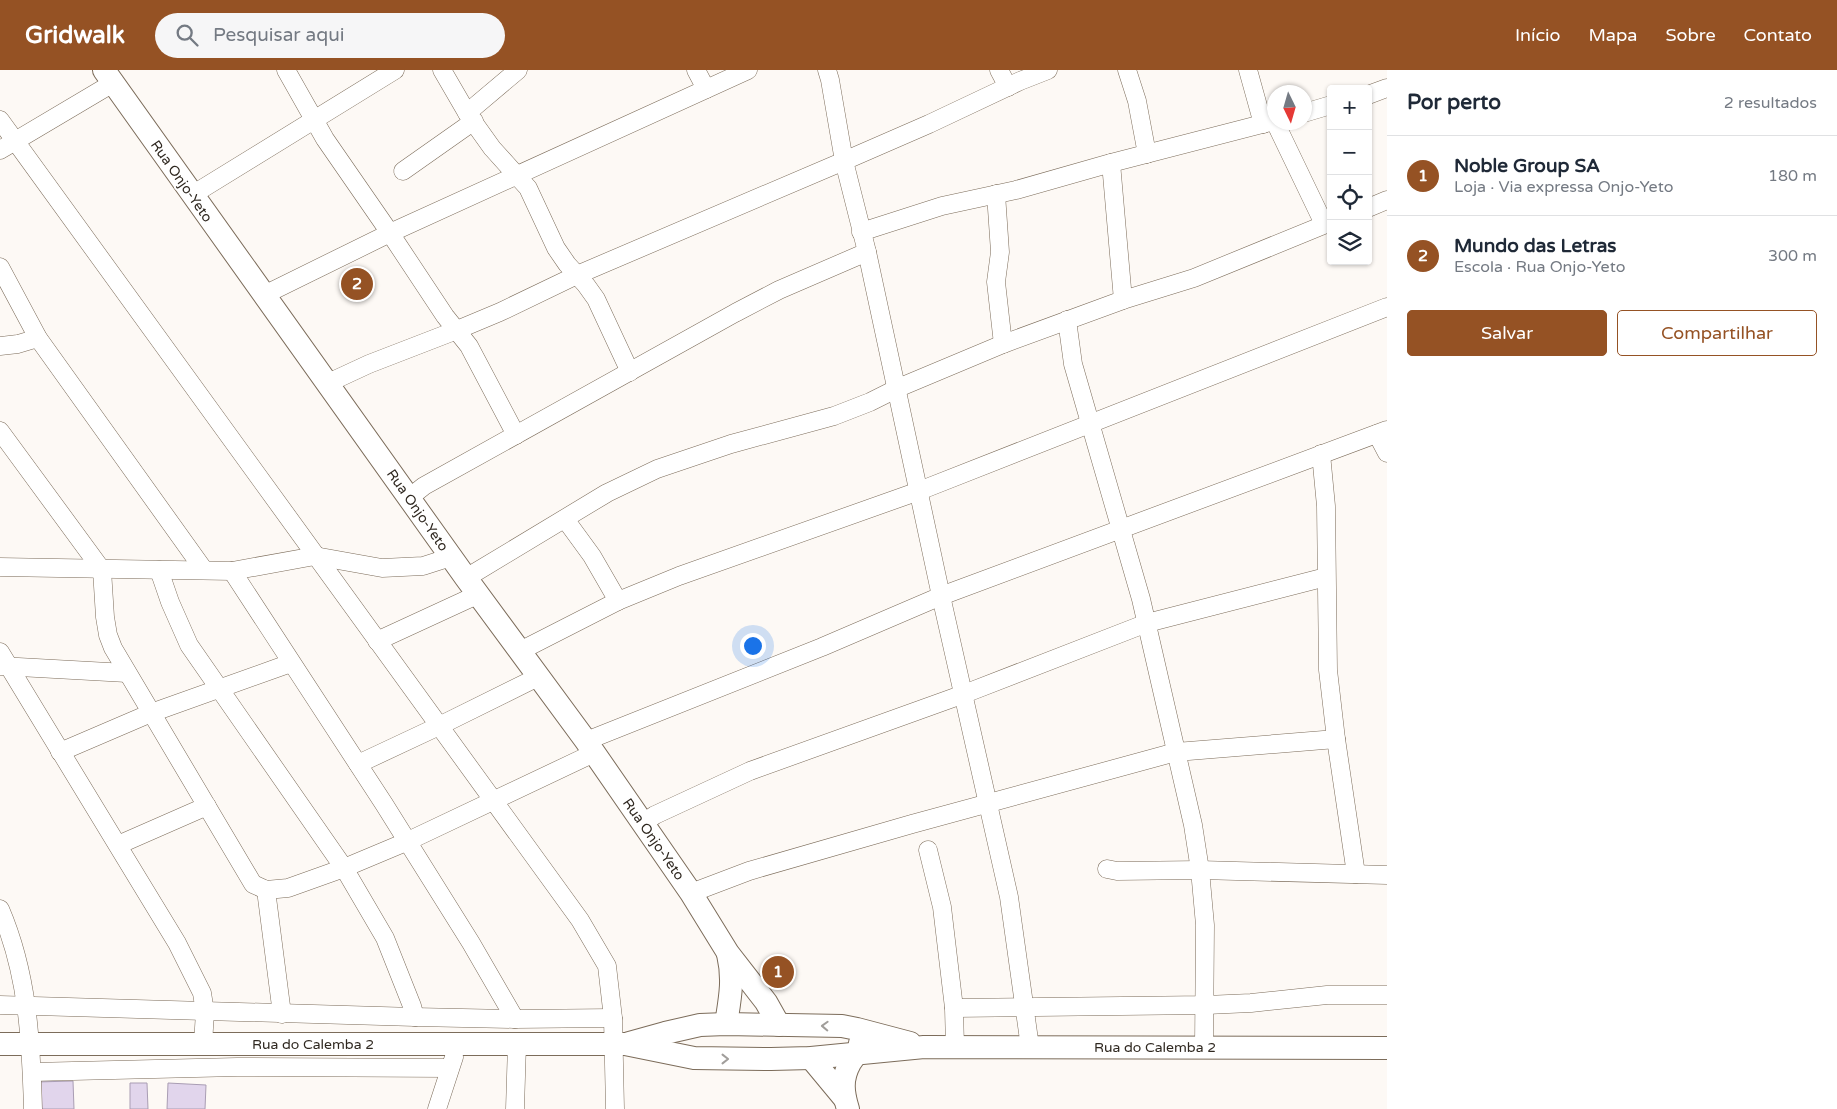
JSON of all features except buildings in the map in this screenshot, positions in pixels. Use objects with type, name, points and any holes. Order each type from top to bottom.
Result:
[{"type":"main road","name":"Rua Onjo-Yeto","points":[[109,74],[192,195],[451,557],[590,747],[691,893],[728,953],[757,990],[779,1025]]},
{"type":"main road","points":[[726,1024],[732,984],[732,969],[728,953]]},
{"type":"main road","name":"Rua do Calemba 2","points":[[619,1044],[691,1027],[726,1024],[842,1026],[924,1047]]},
{"type":"main road","points":[[691,1027],[690,1042],[694,1058]]},
{"type":"main road","points":[[846,1104],[843,1082],[850,1064],[859,1053],[860,1041],[857,1029]]},
{"type":"main road","name":"Rua do Calemba 2","points":[[0,1044],[619,1044],[694,1058],[811,1058],[924,1047],[1387,1048]]},
{"type":"main road","points":[[811,1058],[846,1104]]},
{"type":"street","points":[[286,70],[325,139],[445,316],[469,346],[516,435]]},
{"type":"street","points":[[192,195],[395,70]]},
{"type":"street","points":[[442,70],[471,117],[498,155],[528,188],[556,248],[596,299],[630,372]]},
{"type":"street","points":[[403,171],[471,117],[518,70]]},
{"type":"street","points":[[696,70],[706,89]]},
{"type":"street","points":[[264,295],[390,233],[748,70]]},
{"type":"street","points":[[827,70],[844,161],[898,388],[941,596],[1009,897],[1026,1007],[1030,1047]]},
{"type":"street","points":[[999,70],[1008,87]]},
{"type":"street","points":[[328,383],[369,364],[500,312],[577,274],[930,124],[1048,70]]},
{"type":"street","points":[[1127,70],[1137,101],[1147,154]]},
{"type":"street","points":[[1248,70],[1267,114]]},
{"type":"street","points":[[0,150],[16,142],[109,74]]},
{"type":"street","points":[[1372,94],[1387,88]]},
{"type":"street","points":[[1312,111],[1327,106]]},
{"type":"street","points":[[0,120],[580,920],[607,966],[613,1018],[619,1044],[615,1109]]},
{"type":"street","points":[[861,232],[942,206],[996,194],[1267,124]]},
{"type":"street","points":[[377,641],[472,586],[565,519],[607,493],[657,469],[731,444],[834,416],[1003,344],[1123,300],[1194,278],[1327,223],[1275,130]]},
{"type":"street","points":[[1111,163],[1123,300]]},
{"type":"street","points":[[996,194],[1000,252],[996,282],[1003,344]]},
{"type":"street","points":[[1372,206],[1387,200]]},
{"type":"street","points":[[409,498],[424,486],[779,290],[867,252]]},
{"type":"street","points":[[0,267],[38,338],[204,570]]},
{"type":"street","points":[[520,651],[618,601],[679,576],[919,491],[997,459],[1091,425],[1387,307]]},
{"type":"street","points":[[1067,320],[1068,337],[1074,364],[1147,624],[1193,825],[1200,870],[1205,924],[1206,1005],[1204,1047]]},
{"type":"street","points":[[0,346],[18,344],[38,338]]},
{"type":"street","points":[[0,431],[102,570],[108,635],[113,648],[253,884],[266,890],[288,888],[344,868],[406,842],[494,800],[590,747],[941,596],[1382,432],[1387,453]]},
{"type":"street","points":[[1321,454],[1326,506],[1328,670],[1356,874]]},
{"type":"street","points":[[565,519],[592,556],[618,601]]},
{"type":"street","points":[[0,567],[232,571],[316,556],[382,568],[423,566],[451,557]]},
{"type":"street","points":[[159,570],[189,645],[344,868],[385,938],[412,1006],[414,1017]]},
{"type":"street","points":[[232,571],[358,764],[471,944],[514,1018]]},
{"type":"street","points":[[643,824],[655,815],[750,771],[964,694],[1147,624],[1326,577]]},
{"type":"street","points":[[2,661],[128,673]]},
{"type":"street","points":[[2,661],[118,845],[177,943],[202,993],[205,1012],[203,1044]]},
{"type":"street","points":[[60,752],[151,713],[291,663]]},
{"type":"street","points":[[358,764],[538,676]]},
{"type":"street","points":[[691,893],[749,871],[1176,752],[1336,739]]},
{"type":"street","points":[[118,845],[207,806]]},
{"type":"street","points":[[928,850],[942,907],[954,1008],[955,1047]]},
{"type":"street","points":[[1107,869],[1117,871],[1200,870],[1387,875]]},
{"type":"street","points":[[266,890],[282,1014]]},
{"type":"street","points":[[0,909],[19,963],[27,1004],[33,1109]]},
{"type":"street","points":[[954,1008],[1206,1005],[1251,1003],[1327,995],[1387,995]]},
{"type":"street","points":[[0,1005],[27,1004],[205,1012],[414,1017],[613,1018]]},
{"type":"street","points":[[436,1109],[458,1044]]},
{"type":"street","points":[[515,1109],[517,1044]]},
{"type":"street","points":[[32,1072],[237,1067],[450,1068]]},
{"type":"place","name":"Mundo das Letras","points":[[357,284]]},
{"type":"place","name":"Noble Group SA","points":[[778,972]]}]
